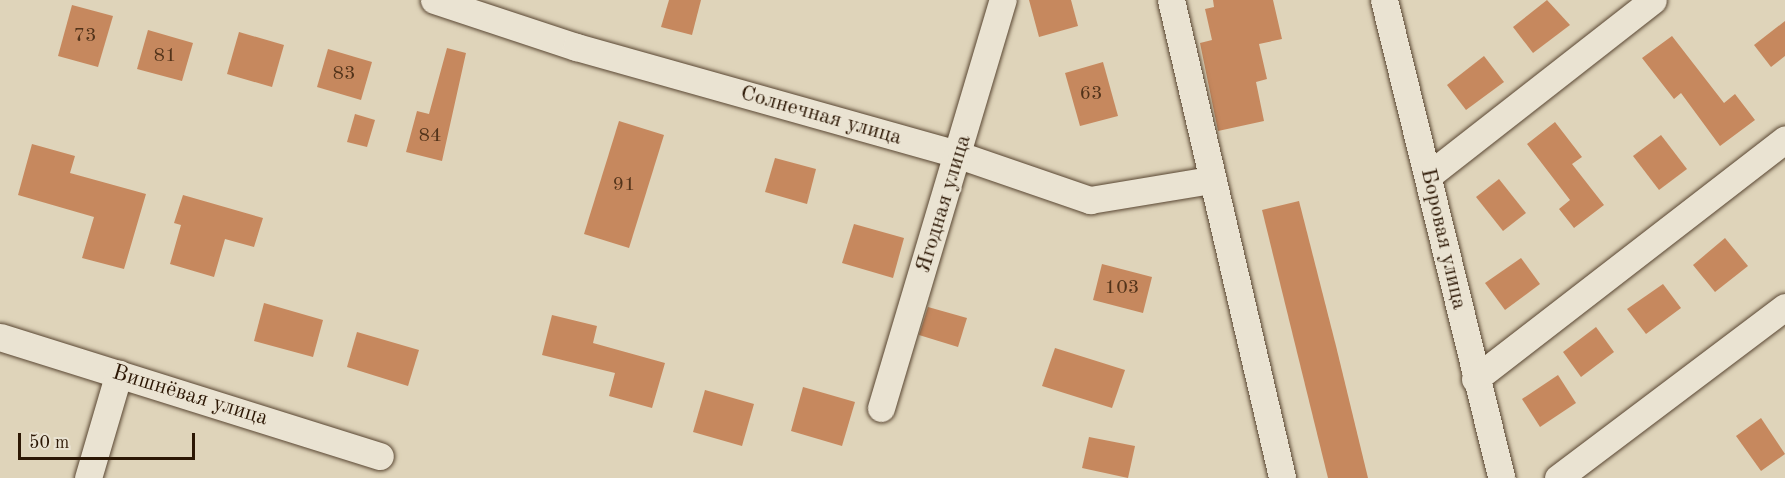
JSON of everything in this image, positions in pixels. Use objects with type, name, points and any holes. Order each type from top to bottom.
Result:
[{"type":"street","name":"Солнечная улица","points":[[434,0],[576,47],[959,155],[1090,200],[1211,180]]},
{"type":"street","name":"Ягодная улица","points":[[881,408],[959,155],[1003,0]]},
{"type":"street","points":[[1171,0],[1282,478]]},
{"type":"street","name":"Боровая улица","points":[[1384,0],[1429,175],[1475,379],[1501,478]]},
{"type":"street","points":[[1429,175],[1653,0]]},
{"type":"street","points":[[1475,379],[1785,139]]},
{"type":"street","points":[[1558,478],[1785,307]]},
{"type":"street","name":"Вишнёвая улица","points":[[0,337],[380,456]]},
{"type":"street","points":[[88,478],[119,373]]},
{"type":"building","points":[[669,0],[701,0],[692,35],[661,27]]},
{"type":"building","points":[[1029,0],[1071,0],[1078,26],[1039,37]]},
{"type":"building","points":[[1213,0],[1273,0],[1282,39],[1259,44],[1267,79],[1256,82],[1264,121],[1218,131],[1200,43],[1212,40],[1205,9],[1214,7]]},
{"type":"building","points":[[1547,0],[1570,25],[1533,53],[1513,27]]},
{"type":"building","points":[[72,5],[113,16],[98,67],[58,56]]},
{"type":"building","points":[[1785,21],[1785,56],[1771,67],[1754,45]]},
{"type":"building","points":[[148,30],[193,43],[182,81],[137,69]]},
{"type":"building","points":[[239,32],[284,45],[272,87],[227,74]]},
{"type":"building","points":[[1672,36],[1724,103],[1735,94],[1755,120],[1720,146],[1681,93],[1674,99],[1642,58]]},
{"type":"building","points":[[447,48],[466,53],[442,161],[406,152],[417,111],[429,114]]},
{"type":"building","points":[[328,49],[372,62],[361,100],[317,87]]},
{"type":"building","points":[[1484,56],[1504,82],[1466,110],[1447,85]]},
{"type":"building","points":[[1103,62],[1118,116],[1080,126],[1065,73]]},
{"type":"building","points":[[355,114],[375,120],[367,147],[347,142]]},
{"type":"building","points":[[619,121],[664,135],[629,248],[584,234]]},
{"type":"building","points":[[1555,122],[1582,157],[1572,164],[1604,205],[1574,228],[1559,209],[1570,200],[1527,144]]},
{"type":"building","points":[[1661,135],[1687,169],[1659,190],[1633,156]]},
{"type":"building","points":[[32,144],[75,156],[70,173],[146,194],[124,269],[82,258],[94,217],[18,195]]},
{"type":"building","points":[[775,158],[816,169],[807,204],[765,192]]},
{"type":"building","points":[[1499,179],[1526,213],[1503,231],[1476,197]]},
{"type":"building","points":[[183,195],[263,218],[254,247],[225,239],[214,277],[170,264],[181,225],[174,223]]},
{"type":"building","points":[[1299,201],[1368,478],[1328,478],[1262,210]]},
{"type":"building","points":[[854,224],[904,238],[893,278],[842,263]]},
{"type":"building","points":[[1725,238],[1748,266],[1715,292],[1693,265]]},
{"type":"building","points":[[1521,258],[1540,284],[1505,310],[1485,283]]},
{"type":"building","points":[[1102,264],[1152,277],[1143,313],[1093,300]]},
{"type":"building","points":[[1663,284],[1681,308],[1646,334],[1627,309]]},
{"type":"building","points":[[264,303],[323,320],[313,357],[254,341]]},
{"type":"building","points":[[928,307],[967,318],[958,347],[919,335]]},
{"type":"building","points":[[552,315],[597,326],[593,343],[665,363],[652,408],[609,396],[615,373],[542,355]]},
{"type":"building","points":[[1596,327],[1614,352],[1581,377],[1563,352]]},
{"type":"building","points":[[357,332],[419,350],[408,386],[347,367]]},
{"type":"building","points":[[1055,348],[1125,370],[1112,408],[1042,386]]},
{"type":"building","points":[[1558,375],[1576,403],[1540,427],[1522,399]]},
{"type":"building","points":[[803,387],[855,402],[842,446],[791,431]]},
{"type":"building","points":[[705,390],[754,404],[742,446],[693,432]]},
{"type":"building","points":[[1761,418],[1785,454],[1761,471],[1736,436]]},
{"type":"building","points":[[1089,437],[1135,446],[1128,478],[1082,468]]}]
